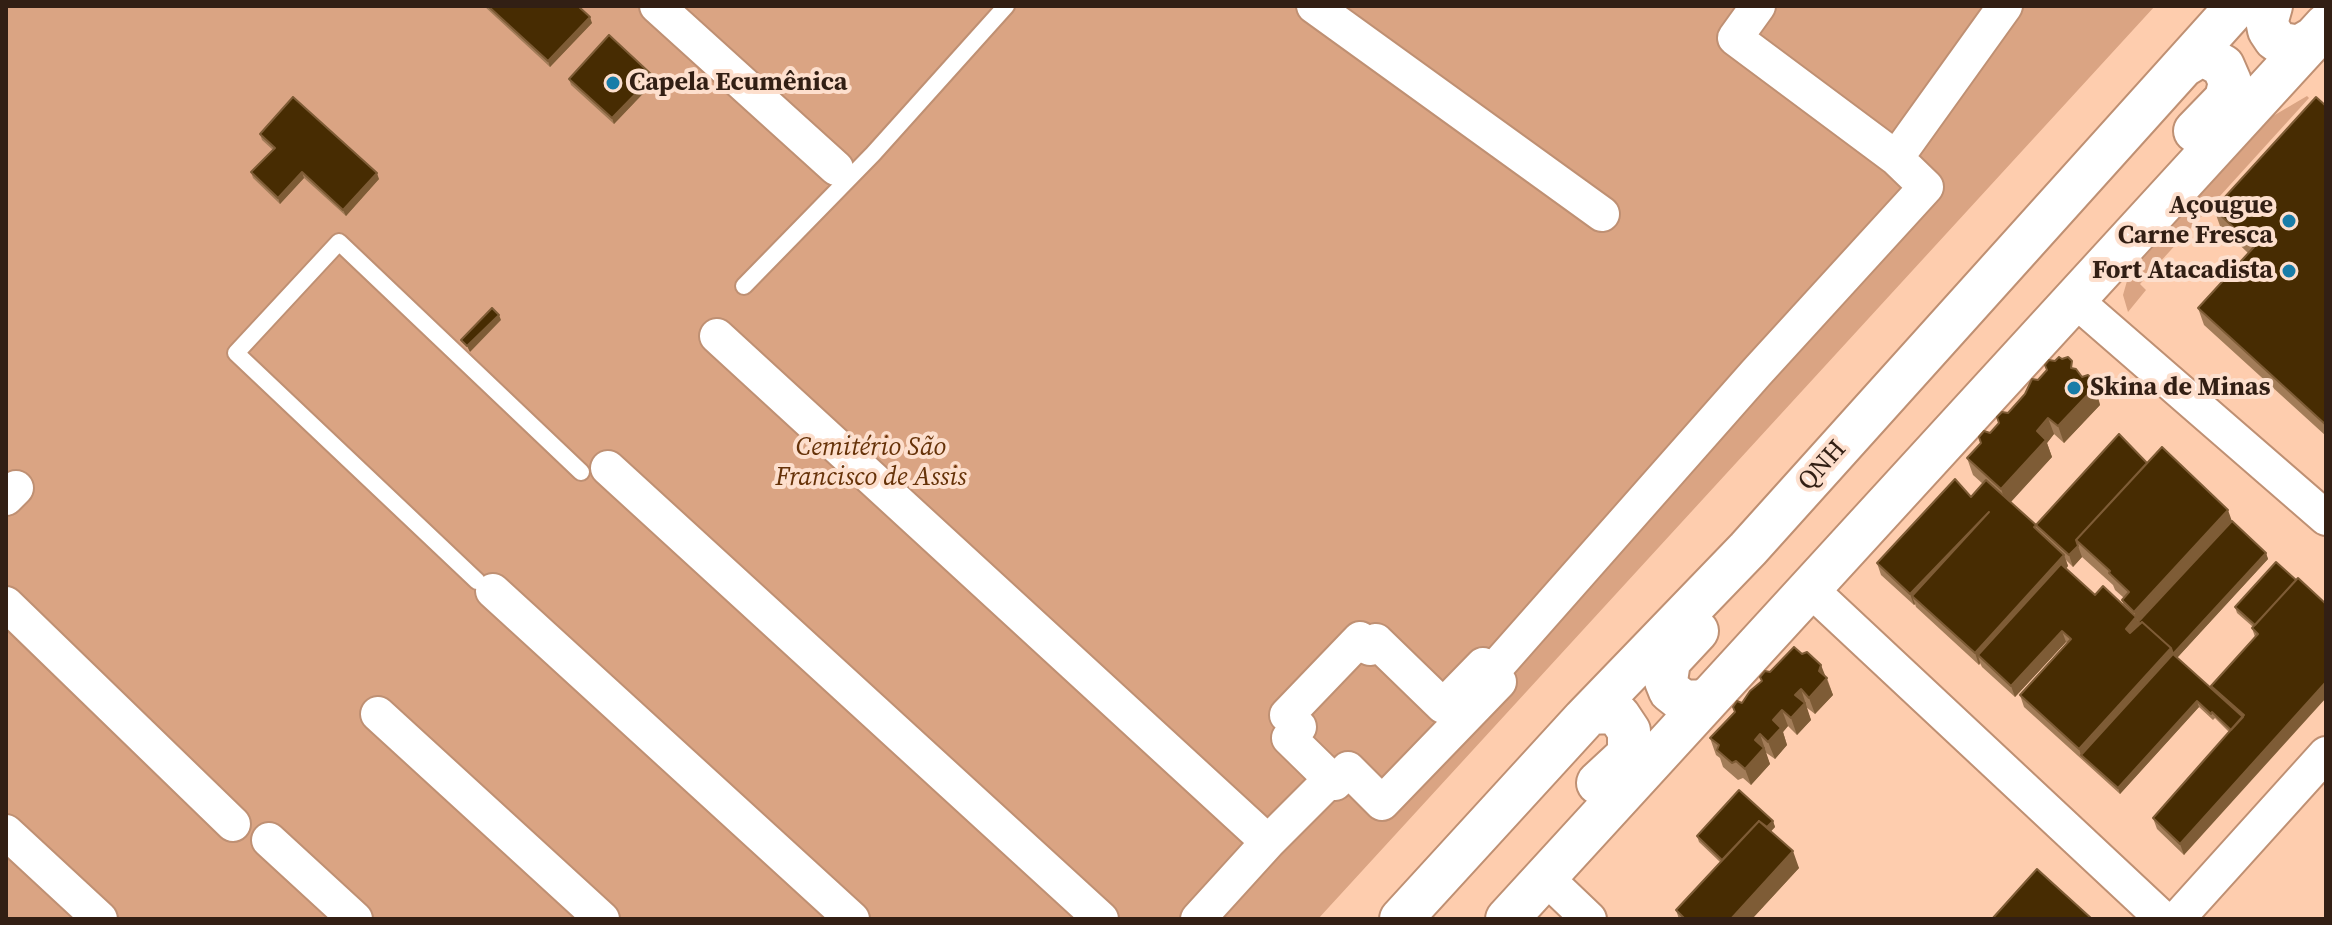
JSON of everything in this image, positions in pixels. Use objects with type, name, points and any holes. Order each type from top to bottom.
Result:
[{"type":"street","points":[[657,6],[836,168]]},
{"type":"street","points":[[1314,6],[1602,214]]},
{"type":"street","points":[[1491,673],[1756,373],[1926,187],[1896,158],[1735,38],[1758,6]]},
{"type":"street","points":[[1896,158],[2005,6]]},
{"type":"street","name":"QNH","points":[[1401,919],[1584,719],[1748,549],[2237,6]]},
{"type":"street","points":[[2271,6],[2267,20],[2275,39],[2282,44],[2299,47],[2320,32]]},
{"type":"street","points":[[1507,919],[2320,32]]},
{"type":"street","points":[[2158,207],[2184,143],[2230,91],[2228,73],[2216,60],[2198,57],[2183,66]]},
{"type":"street","points":[[2075,300],[2326,518]]},
{"type":"street","points":[[717,336],[1268,842]]},
{"type":"street","points":[[595,470],[1101,919]]},
{"type":"street","points":[[1711,696],[1703,701],[1684,702],[1670,691],[1666,671],[1669,661],[1715,613],[1748,549]]},
{"type":"street","points":[[485,586],[852,919]]},
{"type":"street","points":[[1809,588],[2163,919]]},
{"type":"street","points":[[6,604],[233,824]]},
{"type":"street","points":[[1360,639],[1370,648],[1376,641],[1443,706],[1483,665],[1491,673],[1499,682],[1382,803],[1348,769],[1335,783],[1289,738],[1299,727],[1287,715],[1360,639]]},
{"type":"street","points":[[1545,877],[1582,799],[1625,758],[1629,750],[1629,731],[1619,716],[1601,711],[1591,713],[1584,719]]},
{"type":"street","points":[[378,714],[602,919]]},
{"type":"street","points":[[2177,919],[2324,761]]},
{"type":"street","points":[[1198,919],[1331,779]]},
{"type":"street","points":[[6,832],[100,919]]},
{"type":"street","points":[[269,840],[355,919]]},
{"type":"street","points":[[1545,877],[1589,919]]},
{"type":"lane","points":[[744,286],[873,154],[1006,6]]},
{"type":"lane","points":[[485,586],[236,353],[339,242],[595,470]]},
{"type":"green space","name":"Cemitério São Francisco de Assis","points":[[6,6],[2155,6],[1318,919],[6,919]]},
{"type":"green space","points":[[2307,96],[2309,98],[2140,284],[2146,290],[2128,312],[2123,295],[2129,274],[2273,116]]},
{"type":"building","points":[[488,6],[578,6],[590,17],[548,61]]},
{"type":"building","name":"Capela Ecumênica","points":[[609,35],[653,76],[612,118],[569,79]]},
{"type":"building","points":[[293,97],[377,173],[343,210],[302,172],[278,198],[251,172],[275,148],[260,134]]},
{"type":"building","name":"Fort Atacadista","points":[[2316,97],[2326,106],[2326,425],[2198,308],[2254,247],[2214,209]]},
{"type":"building","points":[[492,308],[499,315],[467,346],[461,340]]},
{"type":"building","points":[[2059,357],[2068,357],[2072,361],[2071,368],[2082,377],[2088,375],[2094,388],[2058,426],[2048,418],[2037,431],[2046,440],[2001,489],[1967,458],[1981,443],[1979,437],[1984,431],[1990,433],[1999,423],[1997,417],[2002,412],[2008,413],[2025,394],[2032,379],[2038,380],[2047,370],[2045,365],[2049,360],[2055,361]]},
{"type":"building","points":[[2119,434],[2147,463],[2076,540],[2078,546],[2069,555],[2036,525]]},
{"type":"building","points":[[2162,447],[2228,510],[2134,612],[2122,600],[2129,592],[2076,540]]},
{"type":"building","points":[[1955,479],[1971,497],[1986,480],[2036,525],[2034,527],[2064,555],[1975,653],[1912,596],[1989,512],[1910,594],[1877,563]]},
{"type":"building","points":[[2232,521],[2266,553],[2173,654],[2171,648],[2142,622],[2138,622]]},
{"type":"building","points":[[2276,562],[2296,580],[2255,625],[2235,607]]},
{"type":"building","points":[[2061,564],[2095,595],[2103,586],[2136,617],[2126,629],[2130,633],[2142,622],[2171,648],[2079,749],[2020,695],[2071,639],[2062,631],[2011,686],[1978,655]]},
{"type":"building","points":[[2298,578],[2326,604],[2326,682],[2180,844],[2153,818],[2244,715],[2211,686],[2258,634],[2252,628]]},
{"type":"building","points":[[1794,647],[1802,654],[1807,652],[1821,665],[1819,671],[1827,678],[1809,698],[1801,689],[1795,695],[1805,703],[1791,718],[1782,710],[1773,720],[1781,728],[1768,742],[1760,734],[1755,740],[1764,748],[1745,769],[1736,761],[1732,763],[1717,750],[1719,745],[1710,738],[1735,712],[1733,707],[1737,701],[1742,703],[1762,681],[1760,677],[1765,671],[1770,672]]},
{"type":"building","points":[[2173,654],[2243,717],[2231,730],[2197,701],[2118,788],[2081,755]]},
{"type":"building","points":[[1739,790],[1773,821],[1767,827],[1759,821],[1722,860],[1697,836]]},
{"type":"building","points":[[1759,821],[1793,851],[1731,919],[1685,919],[1676,910]]},
{"type":"building","points":[[2037,869],[2092,919],[1992,919]]},
{"type":"place","name":"Capela Ecumênica","points":[[613,83]]},
{"type":"place","name":"Açougue Carne Fresca","points":[[2289,221]]},
{"type":"place","name":"Fort Atacadista","points":[[2289,271]]},
{"type":"place","name":"Skina de Minas","points":[[2074,388]]}]
